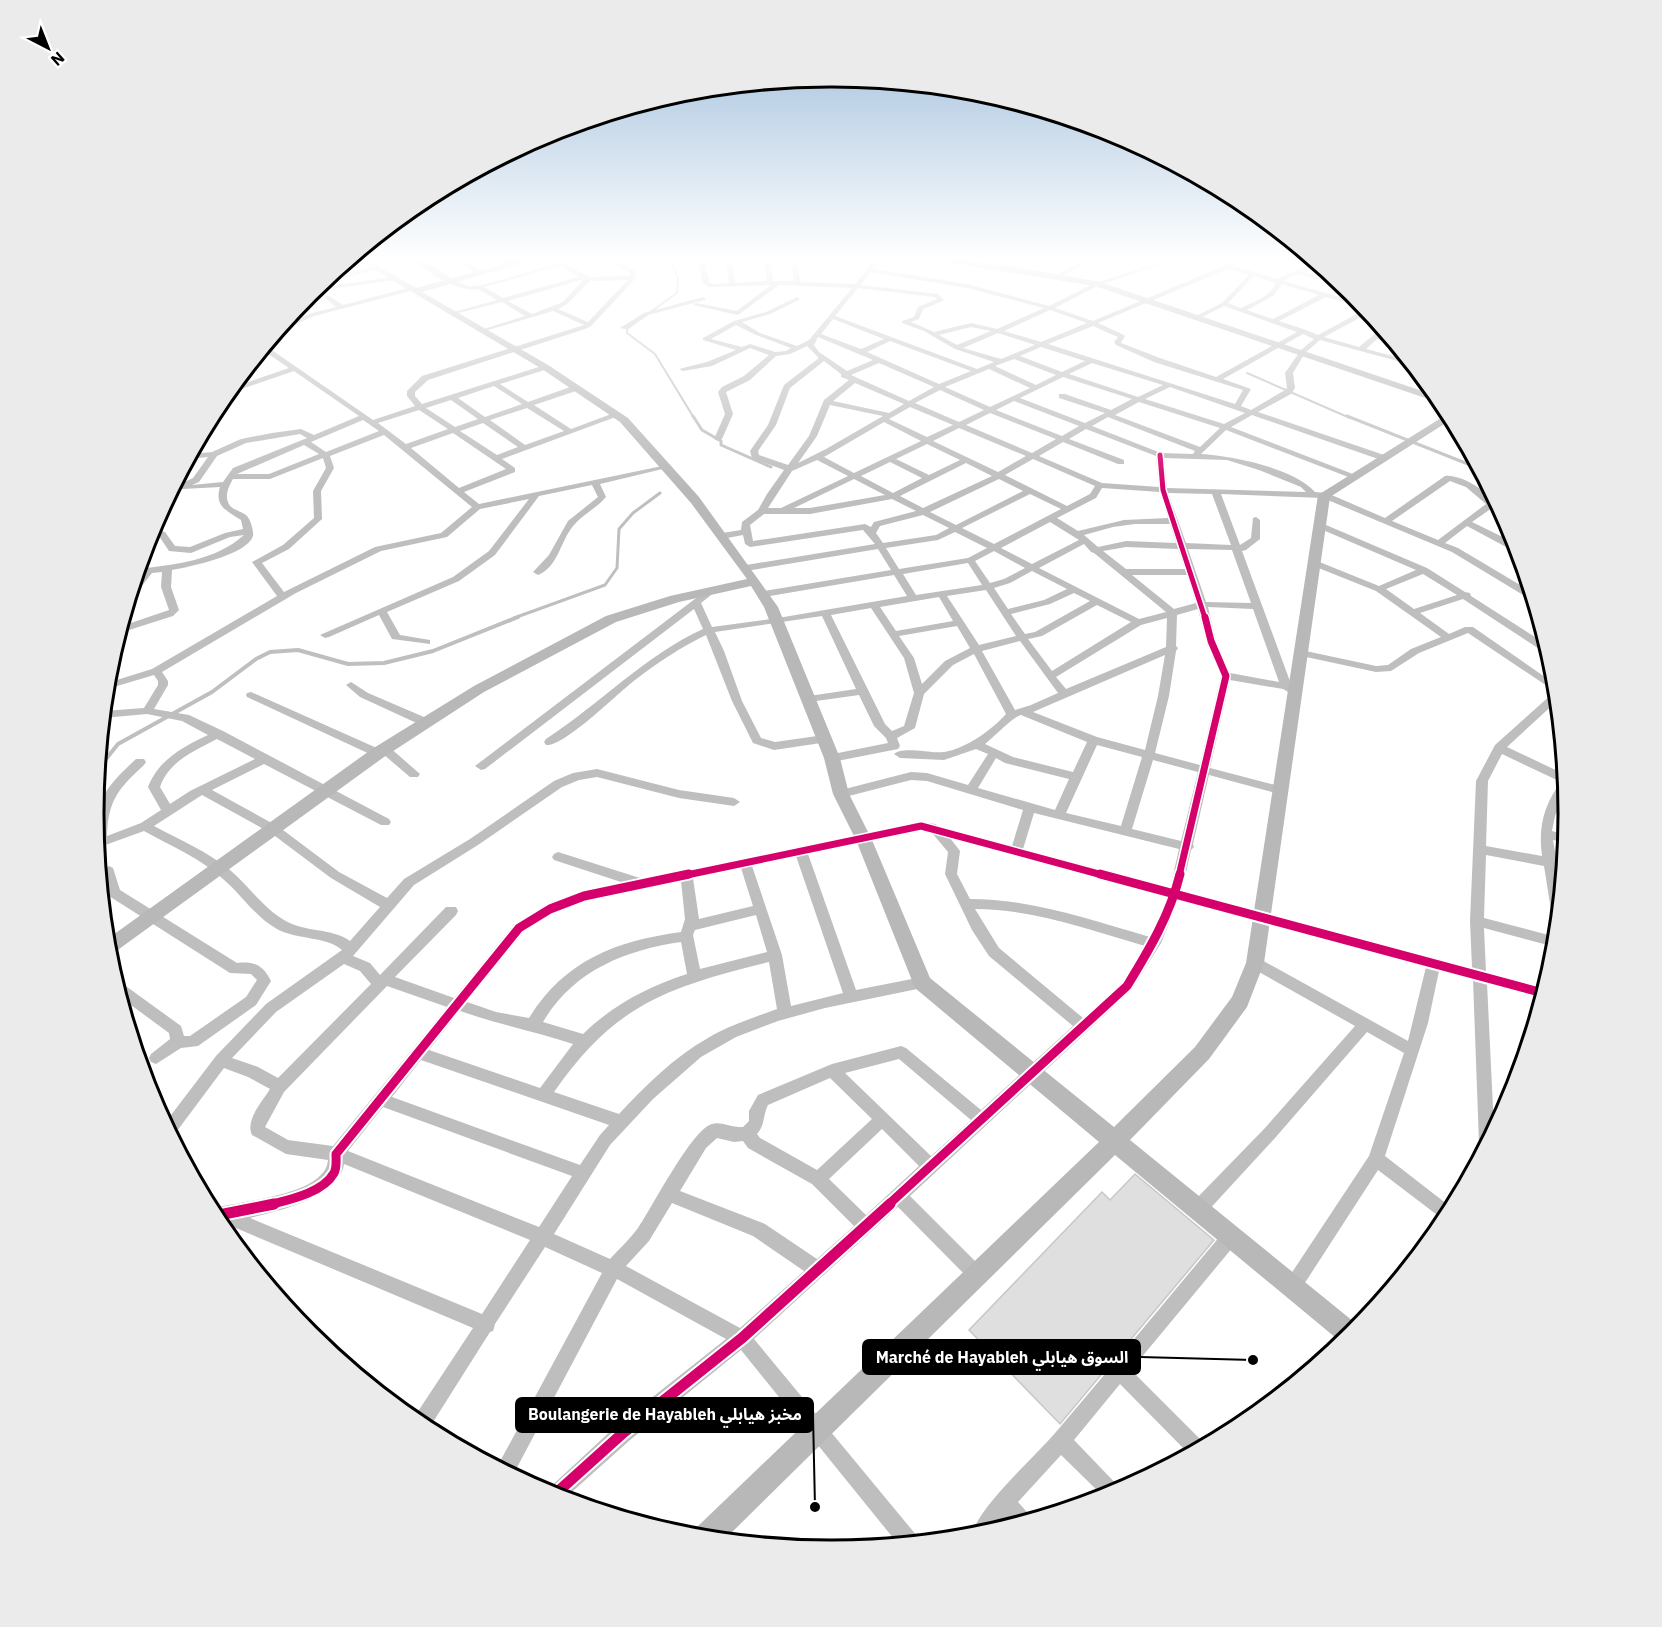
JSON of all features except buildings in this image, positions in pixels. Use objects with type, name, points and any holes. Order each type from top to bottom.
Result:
[{"type":"street","points":[[493,336],[516,348],[617,415],[640,436],[722,536],[755,581],[778,621],[832,758],[841,794],[864,840],[922,983],[1343,1329]]},
{"type":"street","points":[[458,491],[512,470],[420,407],[411,396],[411,391],[425,378],[554,336]]},
{"type":"street","points":[[711,336],[705,339],[742,349]]},
{"type":"street","points":[[763,336],[794,347]]},
{"type":"street","points":[[882,336],[976,371]]},
{"type":"street","points":[[937,336],[957,348],[999,361]]},
{"type":"street","points":[[957,348],[986,336]]},
{"type":"street","points":[[1012,336],[1237,407],[1384,458]]},
{"type":"street","points":[[823,358],[787,387],[769,431],[753,451],[755,456],[790,469],[820,458],[906,404],[942,386],[1059,336]]},
{"type":"street","points":[[1122,336],[1118,344],[1215,380],[1247,389],[1237,407]]},
{"type":"street","points":[[1248,336],[1425,395]]},
{"type":"street","points":[[1215,380],[1295,336]]},
{"type":"street","points":[[1315,336],[1398,360]]},
{"type":"street","points":[[1015,399],[1160,455],[1198,452],[1225,427],[1253,413],[1291,388],[1289,373],[1302,354],[1323,336]]},
{"type":"street","points":[[1360,350],[1375,336],[1380,338]]},
{"type":"street","points":[[813,338],[813,349],[844,375],[906,404],[1100,485],[1163,490],[1318,495],[1354,476],[1442,421]]},
{"type":"street","points":[[683,369],[708,364],[750,346],[774,354],[788,352],[813,338],[861,352],[942,386],[990,410],[1121,462]]},
{"type":"street","points":[[861,352],[888,339]]},
{"type":"street","points":[[718,439],[729,414],[722,392],[747,378],[774,354]]},
{"type":"street","points":[[268,355],[294,369],[368,420],[405,447],[477,507]]},
{"type":"street","points":[[1013,356],[1225,427],[1354,476]]},
{"type":"street","points":[[844,375],[879,360]]},
{"type":"street","points":[[784,510],[1093,360]]},
{"type":"street","points":[[988,366],[1036,388]]},
{"type":"street","points":[[147,570],[167,570],[235,548],[249,536],[243,516],[224,505],[223,495],[228,481],[244,465],[368,420],[452,398],[545,367]]},
{"type":"street","points":[[244,386],[294,369]]},
{"type":"street","points":[[854,380],[827,402],[813,436],[762,511],[745,524],[746,532],[750,544],[865,527],[872,533],[913,598]]},
{"type":"street","points":[[494,383],[570,432]]},
{"type":"street","points":[[872,533],[878,524],[904,520],[999,476],[1031,456],[1139,398],[1169,385]]},
{"type":"street","points":[[405,447],[576,388]]},
{"type":"street","points":[[1062,396],[1111,414],[1198,452],[1262,468],[1304,485],[1318,495],[1386,520],[1471,558],[1522,590]]},
{"type":"street","points":[[452,398],[524,448]]},
{"type":"street","points":[[827,402],[885,417],[1065,508]]},
{"type":"street","points":[[496,458],[617,415]]},
{"type":"street","points":[[199,456],[214,454],[244,441],[301,431],[326,455],[330,468],[316,491],[318,519],[286,547],[257,562],[284,597]]},
{"type":"street","points":[[181,489],[263,478],[384,432]]},
{"type":"street","points":[[182,486],[196,480],[214,454]]},
{"type":"street","points":[[562,1488],[623,1433],[742,1338],[1033,1074],[1127,986],[1154,943],[1175,894],[1188,847],[1226,676],[1211,640],[1202,605],[1163,490],[1160,455]]},
{"type":"street","points":[[820,458],[1095,602],[1138,622],[1149,622],[1173,612],[1202,605],[1258,606]]},
{"type":"street","points":[[891,459],[929,478]]},
{"type":"street","points":[[762,511],[796,512],[834,508],[893,496],[967,459]]},
{"type":"street","points":[[116,683],[156,671],[284,597],[378,549],[444,535],[477,507],[667,467]]},
{"type":"street","points":[[1386,520],[1448,478],[1472,486],[1486,498]]},
{"type":"street","points":[[538,572],[554,558],[567,528],[585,509],[602,496],[595,482]]},
{"type":"street","points":[[755,581],[896,570],[970,560],[1065,508],[1093,496],[1100,485]]},
{"type":"street","points":[[116,943],[381,751],[479,690],[611,619],[645,607],[755,581],[881,547],[938,537],[1029,491]]},
{"type":"street","points":[[1216,492],[1290,690]]},
{"type":"street","points":[[325,635],[444,586],[492,553],[536,495]]},
{"type":"street","points":[[714,1530],[979,1277],[1115,1141],[1202,1053],[1239,1001],[1255,963],[1263,916],[1290,690],[1301,653],[1319,525],[1318,495]]},
{"type":"street","points":[[834,508],[846,528]]},
{"type":"street","points":[[1439,543],[1490,509]]},
{"type":"street","points":[[1050,518],[1081,537],[1173,612]]},
{"type":"street","points":[[550,742],[577,724],[631,678],[685,641],[709,630],[988,587],[1033,568],[1081,537],[1116,522],[1135,519],[1173,521]]},
{"type":"street","points":[[1095,550],[1117,544],[1237,547],[1252,543],[1256,520]]},
{"type":"street","points":[[1467,523],[1504,541]]},
{"type":"street","points":[[1319,525],[1424,570],[1467,595],[1537,643]]},
{"type":"street","points":[[161,534],[172,549],[184,551],[249,531]]},
{"type":"street","points":[[722,536],[746,532]]},
{"type":"street","points":[[970,560],[1023,639],[1064,694]]},
{"type":"street","points":[[1314,563],[1378,589],[1446,636]]},
{"type":"street","points":[[129,626],[170,614],[174,610],[166,587],[167,570]]},
{"type":"street","points":[[1378,589],[1424,570]]},
{"type":"street","points":[[1123,572],[1190,572]]},
{"type":"street","points":[[1005,613],[1047,602],[1074,590]]},
{"type":"street","points":[[482,766],[711,591]]},
{"type":"street","points":[[942,595],[1017,713],[1093,740],[1205,772],[1279,790]]},
{"type":"street","points":[[1414,612],[1467,595]]},
{"type":"street","points":[[891,736],[909,728],[919,693],[934,674],[949,663],[976,649],[1023,639],[1052,627],[1095,602]]},
{"type":"street","points":[[696,603],[737,701],[758,740],[774,746],[824,739]]},
{"type":"street","points":[[873,604],[894,634],[915,671],[919,693]]},
{"type":"street","points":[[382,611],[396,637],[426,642]]},
{"type":"street","points":[[1125,832],[1166,695],[1173,648],[1173,612]]},
{"type":"street","points":[[825,613],[880,726],[891,736],[894,746],[832,758]]},
{"type":"street","points":[[894,634],[959,622]]},
{"type":"street","points":[[1051,676],[1138,622]]},
{"type":"street","points":[[1301,653],[1376,669],[1391,668],[1415,651],[1446,636],[1469,629],[1545,681]]},
{"type":"street","points":[[900,754],[944,756],[1000,730],[1017,713],[1173,648]]},
{"type":"street","points":[[147,711],[164,681],[156,671]]},
{"type":"street","points":[[1226,676],[1290,690]]},
{"type":"street","points":[[351,685],[364,695],[427,723]]},
{"type":"street","points":[[808,699],[864,691]]},
{"type":"street","points":[[251,695],[381,751],[414,774]]},
{"type":"street","points":[[1486,1128],[1477,921],[1482,781],[1499,748],[1549,703]]},
{"type":"street","points":[[112,714],[147,711],[186,718],[385,822]]},
{"type":"street","points":[[168,811],[154,787],[156,777],[172,761],[219,734]]},
{"type":"street","points":[[1059,815],[1093,740]]},
{"type":"street","points":[[974,743],[1009,760],[1075,777]]},
{"type":"street","points":[[1499,748],[1556,775]]},
{"type":"street","points":[[970,791],[994,753]]},
{"type":"street","points":[[105,841],[145,826],[203,790],[265,759]]},
{"type":"street","points":[[105,801],[115,786],[140,762]]},
{"type":"street","points":[[174,1123],[221,1060],[271,1008],[347,954],[415,877],[474,842],[558,784],[577,776],[597,773],[679,794],[734,802]]},
{"type":"street","points":[[841,794],[911,776],[940,779],[970,791],[1030,808],[1188,847]]},
{"type":"street","points":[[203,790],[275,830],[335,875],[388,905]]},
{"type":"street","points":[[1553,887],[1548,862],[1548,809],[1557,796]]},
{"type":"street","points":[[1016,850],[1030,808]]},
{"type":"street","points":[[145,826],[220,869],[278,924],[309,936],[333,937],[345,942],[347,954],[384,982],[496,1018],[533,1025],[585,1041]]},
{"type":"street","points":[[226,1215],[307,1194],[322,1186],[334,1174],[336,1154],[456,1004],[519,928],[550,909],[584,896],[687,877],[745,862],[864,840],[921,826],[1536,991]]},
{"type":"street","points":[[935,828],[954,851],[951,874],[994,952],[1084,1026]]},
{"type":"street","points":[[1547,834],[1557,837]]},
{"type":"street","points":[[1480,849],[1548,862]]},
{"type":"street","points":[[801,852],[851,996]]},
{"type":"street","points":[[558,857],[642,884]]},
{"type":"street","points":[[745,862],[775,955],[785,1013]]},
{"type":"street","points":[[109,871],[114,893],[236,969],[254,968],[260,972],[264,981],[251,1001],[193,1042],[178,1042],[156,1058]]},
{"type":"street","points":[[687,877],[692,919],[688,931],[694,975]]},
{"type":"street","points":[[967,904],[988,903],[1016,907],[1154,943]]},
{"type":"street","points":[[533,1025],[555,992],[572,976],[605,956],[644,942],[759,909]]},
{"type":"street","points":[[451,912],[279,1087],[258,1122],[257,1130],[286,1147],[336,1154],[540,1236],[613,1269],[742,1338],[904,1536]]},
{"type":"street","points":[[1477,921],[1546,940]]},
{"type":"street","points":[[543,1095],[585,1041],[610,1018],[658,989],[694,975],[775,955]]},
{"type":"street","points":[[1255,963],[1411,1050]]},
{"type":"street","points":[[1293,1286],[1376,1159],[1421,1023],[1434,964]]},
{"type":"street","points":[[425,1417],[487,1325],[540,1236],[605,1140],[641,1100],[700,1051],[730,1033],[785,1013],[851,996],[922,983]]},
{"type":"street","points":[[127,994],[171,1025],[176,1030],[178,1042]]},
{"type":"street","points":[[1199,1208],[1270,1133],[1365,1024]]},
{"type":"street","points":[[509,1464],[613,1269],[643,1235],[700,1143],[714,1130],[734,1135],[747,1134],[756,1124],[757,1111],[763,1100],[832,1070],[901,1052],[982,1120]]},
{"type":"street","points":[[418,1053],[621,1122]]},
{"type":"street","points":[[221,1060],[253,1072],[279,1087]]},
{"type":"street","points":[[832,1070],[930,1166]]},
{"type":"street","points":[[381,1099],[583,1173]]},
{"type":"street","points":[[818,1179],[882,1119]]},
{"type":"street","points":[[747,1134],[754,1143],[818,1179],[866,1227]]},
{"type":"street","points":[[1376,1159],[1440,1209]]},
{"type":"street","points":[[669,1194],[759,1230],[818,1270]]},
{"type":"street","points":[[898,1196],[979,1277]]},
{"type":"street","points":[[229,1220],[487,1325]]},
{"type":"street","points":[[990,1522],[1005,1502],[1061,1441],[1232,1235]]},
{"type":"street","points":[[1118,1370],[1193,1444]]},
{"type":"street","points":[[1061,1441],[1106,1486]]},
{"type":"street","points":[[1005,1502],[1018,1515]]},
{"type":"waterway","points":[[631,336],[655,354],[694,418]]},
{"type":"waterway","points":[[1247,373],[1350,418]]},
{"type":"waterway","points":[[693,416],[702,430],[721,441],[721,445],[771,467]]},
{"type":"waterway","points":[[1347,416],[1468,464]]},
{"type":"waterway","points":[[514,618],[605,585],[617,568],[619,529],[633,513],[660,493]]},
{"type":"waterway","points":[[107,758],[118,744],[212,692],[256,659],[270,652],[298,650],[348,664],[384,663],[433,651],[518,617]]},
{"type":"cycle path","points":[[562,1488],[623,1433],[742,1338],[1127,986],[1154,943],[1175,894],[1226,676],[1211,641],[1202,605],[1163,490],[1160,455]]},
{"type":"cycle path","points":[[226,1215],[260,1208],[298,1196],[327,1181],[335,1171],[336,1154],[519,928],[550,909],[584,896],[921,826],[1536,991]]},
{"type":"place","name":"Marché de Hayableh السوق هيابلي","points":[[1253,1360]]},
{"type":"place","name":"Boulangerie de Hayableh مخبز هيابلي","points":[[815,1507]]}]
